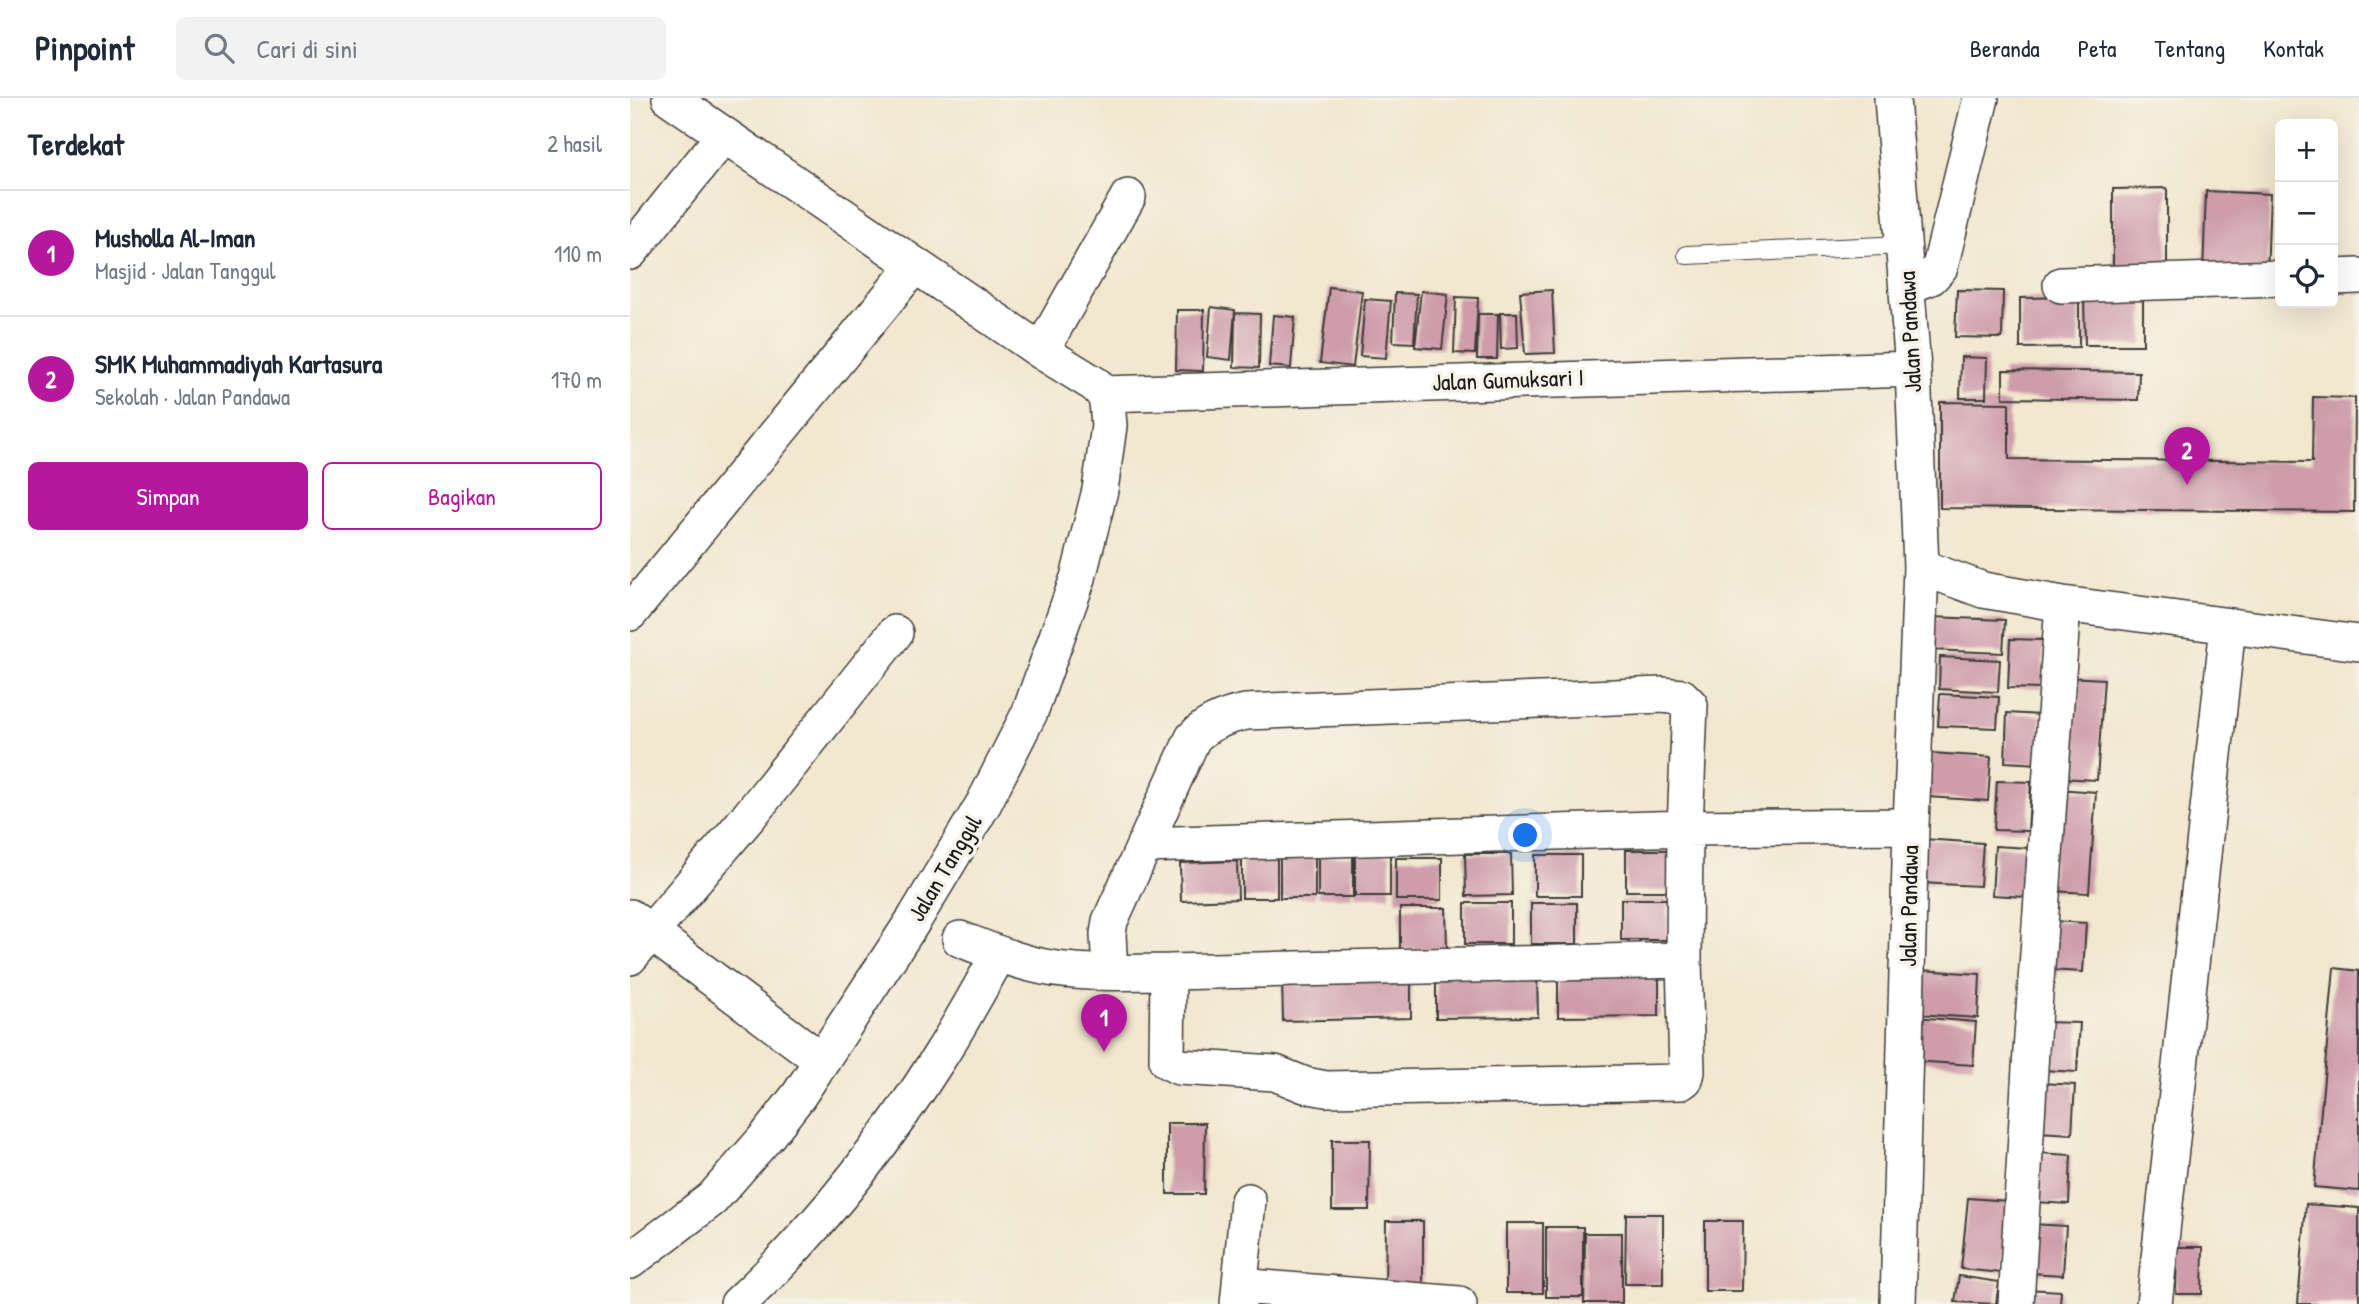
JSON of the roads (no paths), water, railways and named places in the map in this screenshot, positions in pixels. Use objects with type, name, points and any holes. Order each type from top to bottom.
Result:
[{"type":"street","points":[[670,98],[1041,351],[1087,377],[1104,394]]},
{"type":"street","name":"Jalan Pandawa","points":[[1892,98],[1908,286],[1921,567],[1898,1300]]},
{"type":"street","points":[[1908,286],[1931,277],[1941,267],[1981,98]]},
{"type":"street","points":[[630,253],[724,135]]},
{"type":"street","points":[[1041,351],[1128,197]]},
{"type":"street","points":[[630,613],[915,265]]},
{"type":"street","points":[[2338,277],[2359,276]]},
{"type":"street","points":[[2061,285],[2275,278]]},
{"type":"street","name":"Jalan Gumuksari I","points":[[1104,394],[1913,369]]},
{"type":"street","name":"Jalan Tanggul","points":[[630,1261],[695,1213],[723,1187],[792,1105],[915,918],[984,803],[1030,712],[1072,600],[1100,490],[1109,426],[1104,394]]},
{"type":"street","points":[[1921,567],[1983,590],[2063,604],[2359,643]]},
{"type":"street","points":[[2016,1304],[2063,604]]},
{"type":"street","points":[[2154,1304],[2228,626]]},
{"type":"street","points":[[821,1060],[637,935],[750,815],[895,633]]},
{"type":"street","points":[[1088,971],[1108,934],[1110,921],[1193,738],[1203,728],[1228,716],[1246,712],[1662,695],[1682,697],[1691,708],[1685,828],[1687,1072],[1683,1081],[1326,1089],[1305,1085],[1275,1073],[1179,1067],[1167,1061],[1168,972]]},
{"type":"street","points":[[1144,845],[1685,828],[1911,825]]},
{"type":"street","points":[[960,939],[999,954],[1088,971],[1168,972],[1684,960]]},
{"type":"street","points":[[738,1304],[809,1233],[872,1154],[942,1054],[999,954]]},
{"type":"street","points":[[1248,1200],[1239,1295],[1459,1304]]},
{"type":"lane","points":[[1687,255],[1904,244]]},
{"type":"place","name":"SMK Muhammadiyah Kartasura","points":[[2187,485]]},
{"type":"place","name":"Musholla Al-Iman","points":[[1104,1052]]}]
